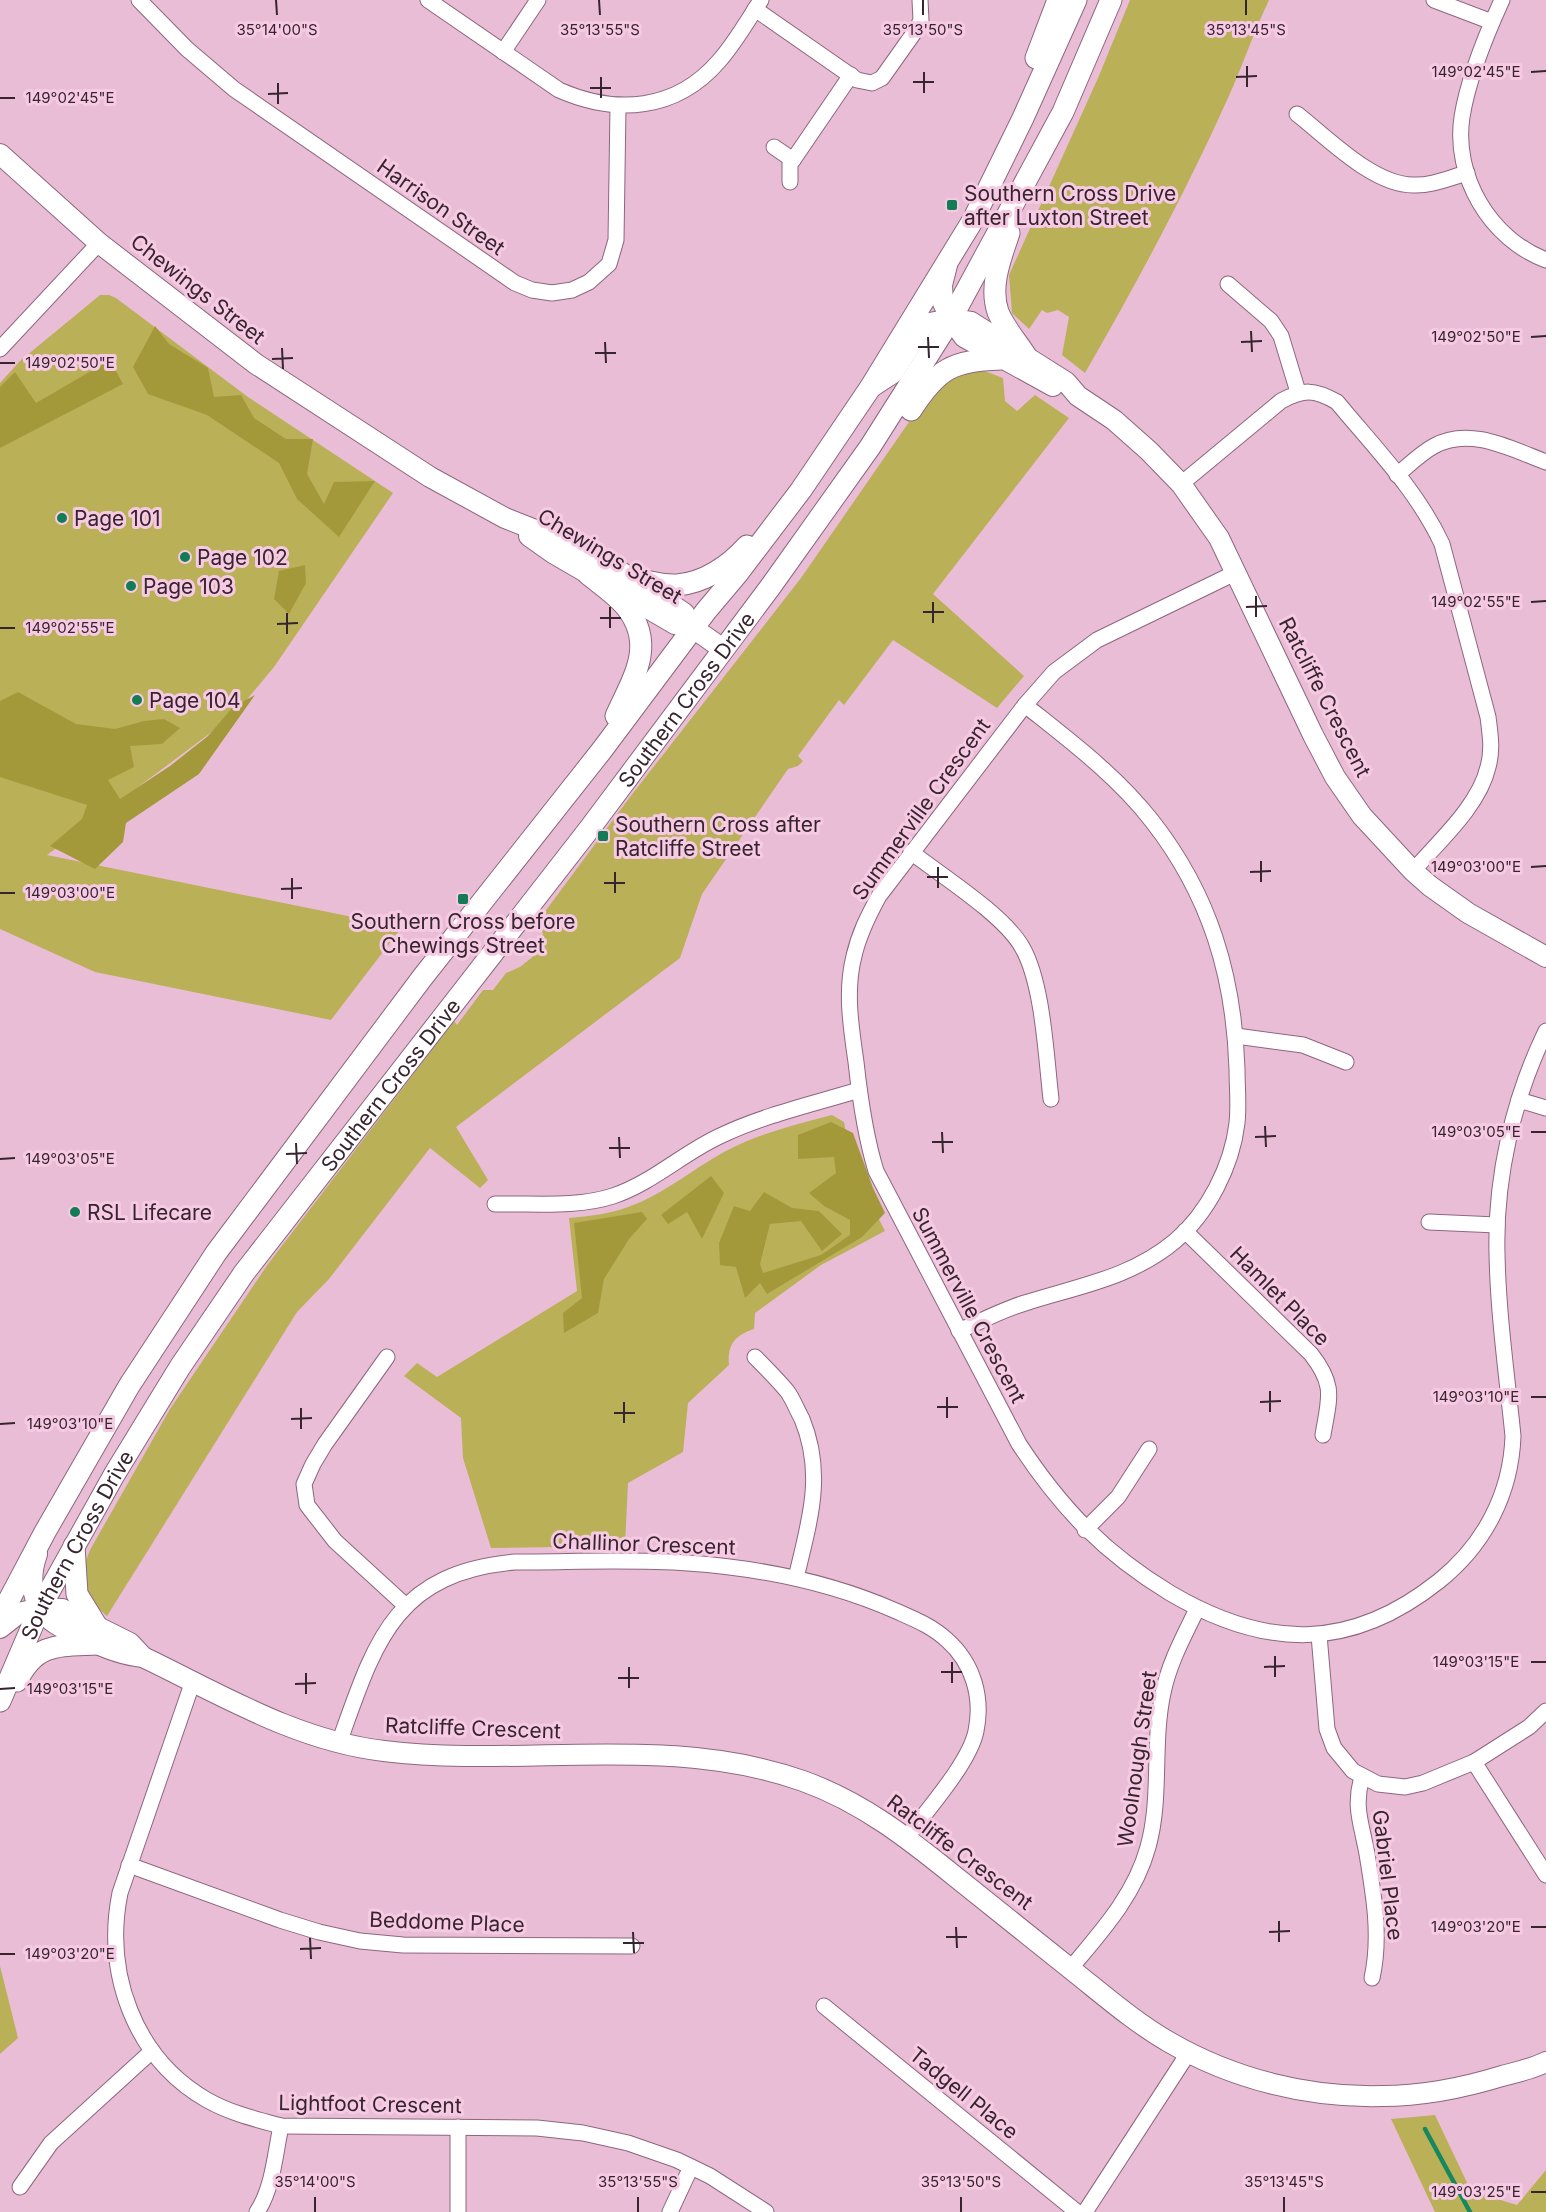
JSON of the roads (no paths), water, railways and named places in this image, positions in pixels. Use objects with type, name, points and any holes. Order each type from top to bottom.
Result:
[{"type":"main road","points":[[1034,94],[1034,65],[1058,0]]},
{"type":"main road","name":"Southern Cross Drive","points":[[0,1617],[45,1532],[129,1386],[216,1253],[422,978],[602,750],[693,628],[801,490],[870,388],[973,220],[1023,118],[1076,0]]},
{"type":"main road","name":"Southern Cross Drive","points":[[0,1701],[40,1608],[74,1545],[180,1367],[244,1273],[476,977],[723,649],[870,447],[951,319],[1063,112],[1111,0]]},
{"type":"main road","points":[[1025,365],[998,312],[995,290],[1000,260],[1043,149]]},
{"type":"main road","points":[[870,447],[888,445],[926,387],[945,370],[956,364],[976,360],[1025,365]]},
{"type":"main road","points":[[634,579],[674,585],[688,583],[713,574],[737,557],[801,490]]},
{"type":"main road","points":[[588,574],[626,606],[640,629],[642,650],[636,671],[602,750]]},
{"type":"main road","points":[[0,1715],[22,1670],[36,1656],[52,1646],[96,1635],[77,1594],[74,1545]]},
{"type":"street","name":"Harrison Street","points":[[139,0],[187,49],[234,89],[515,283],[532,290],[552,292],[572,290],[589,282],[609,264],[616,240],[618,106]]},
{"type":"street","points":[[428,0],[559,90],[581,99],[618,106],[645,103],[670,96],[703,77],[720,60],[758,5],[851,75],[865,83],[872,83],[882,78],[916,30],[921,20],[920,0]]},
{"type":"street","points":[[503,52],[538,0]]},
{"type":"street","points":[[1434,0],[1492,22]]},
{"type":"street","points":[[1502,0],[1468,91],[1462,118],[1461,146],[1475,196],[1497,227],[1517,244],[1546,260]]},
{"type":"street","points":[[790,182],[790,163],[851,75]]},
{"type":"street","points":[[1297,114],[1368,170],[1394,183],[1414,185],[1467,173]]},
{"type":"street","points":[[774,147],[793,160]]},
{"type":"street","name":"Chewings Street","points":[[0,154],[99,243],[256,364],[399,459],[505,518],[558,539],[634,579],[684,613],[693,628]]},
{"type":"street","points":[[0,349],[99,243]]},
{"type":"street","name":"Ratcliffe Crescent","points":[[949,259],[942,285],[943,303],[964,337],[1025,365],[1060,390],[1078,396],[1113,420],[1149,451],[1181,484],[1219,538],[1237,572],[1335,777],[1378,835],[1413,871],[1468,913],[1546,957]]},
{"type":"street","points":[[1228,284],[1271,321],[1281,336],[1298,392]]},
{"type":"street","points":[[870,388],[893,373],[924,324],[951,319]]},
{"type":"street","points":[[1181,484],[1281,401],[1298,392],[1322,393],[1336,402],[1397,475],[1430,519],[1442,544],[1488,717],[1491,742],[1488,767],[1472,802],[1413,871]]},
{"type":"street","points":[[1397,475],[1432,447],[1446,440],[1462,437],[1479,438],[1546,462]]},
{"type":"street","name":"Chewings Street","points":[[505,518],[553,554],[675,624],[693,628],[723,649]]},
{"type":"street","name":"Summerville Crescent","points":[[1237,572],[1097,640],[1054,672],[1025,705],[879,896],[863,926],[853,957],[849,989],[850,1010],[866,1139],[876,1171],[1019,1444],[1042,1480],[1085,1530],[1137,1573],[1197,1609],[1253,1630],[1302,1636],[1319,1635],[1375,1619],[1424,1593],[1465,1557],[1494,1515],[1506,1484],[1513,1452],[1500,1307],[1497,1225],[1506,1146],[1519,1100],[1546,1031]]},
{"type":"street","points":[[959,1331],[1024,1303],[1127,1272],[1153,1258],[1185,1232],[1207,1204],[1223,1174],[1237,1126],[1236,1036],[1226,968],[1211,924],[1192,881],[1152,820],[1119,783],[1025,705]]},
{"type":"street","points":[[912,852],[997,918],[1022,945],[1032,966],[1037,988],[1051,1099]]},
{"type":"street","points":[[1236,1036],[1303,1045],[1346,1062]]},
{"type":"street","points":[[495,1204],[586,1202],[612,1196],[637,1186],[720,1136],[767,1117],[859,1090]]},
{"type":"street","points":[[1519,1100],[1546,1108]]},
{"type":"street","points":[[1429,1222],[1497,1225]]},
{"type":"street","name":"Hamlet Place","points":[[1185,1232],[1311,1354],[1322,1369],[1330,1393],[1323,1435]]},
{"type":"street","points":[[387,1357],[325,1444],[304,1484],[307,1505],[335,1541],[406,1606]]},
{"type":"street","points":[[755,1357],[788,1392],[809,1436],[815,1481],[811,1512],[796,1578]]},
{"type":"street","points":[[1085,1530],[1118,1497],[1149,1449]]},
{"type":"street","points":[[0,1628],[19,1613],[40,1608],[32,1588],[32,1569],[45,1532]]},
{"type":"street","name":"Challinor Crescent","points":[[339,1743],[379,1640],[406,1606],[437,1582],[461,1572],[488,1565],[515,1562],[686,1563],[742,1568],[796,1578],[876,1602],[926,1624],[955,1648],[973,1678],[979,1711],[972,1744],[960,1765],[907,1837]]},
{"type":"street","name":"Ratcliffe Crescent","points":[[40,1608],[55,1623],[96,1635],[125,1656],[142,1657],[274,1720],[339,1743],[380,1751],[421,1755],[653,1755],[708,1758],[757,1767],[803,1781],[848,1800],[907,1837],[1129,2016],[1189,2052],[1256,2079],[1291,2088],[1365,2097],[1403,2096],[1440,2092],[1477,2084],[1546,2062]]},
{"type":"street","name":"Woolnough Street","points":[[1070,1969],[1109,1922],[1129,1893],[1143,1862],[1155,1814],[1163,1693],[1173,1660],[1197,1609]]},
{"type":"street","points":[[1319,1635],[1327,1729],[1339,1756],[1362,1777],[1378,1784],[1405,1787],[1423,1783],[1474,1762],[1529,1727],[1546,1711]]},
{"type":"street","name":"Lightfoot Crescent","points":[[193,1681],[129,1865],[117,1909],[116,1958],[128,2006],[152,2051],[176,2078],[207,2100],[242,2116],[281,2126],[537,2128],[583,2133],[628,2143],[710,2176],[766,2212]]},
{"type":"street","points":[[1474,1762],[1546,1875]]},
{"type":"street","name":"Gabriel Place","points":[[1362,1777],[1357,1807],[1367,1853],[1377,1928],[1377,1954],[1372,1978]]},
{"type":"street","name":"Beddome Place","points":[[129,1865],[280,1920],[360,1941],[402,1945],[632,1946]]},
{"type":"street","name":"Tadgell Place","points":[[824,2006],[1077,2212]]},
{"type":"street","points":[[20,2187],[51,2143],[152,2051]]},
{"type":"street","points":[[1085,2212],[1189,2052]]},
{"type":"street","points":[[257,2212],[264,2203],[268,2189],[281,2126]]},
{"type":"street","points":[[458,2127],[458,2212]]},
{"type":"street","points":[[670,2212],[691,2167]]},
{"type":"waterway","points":[[1425,2129],[1470,2212]]},
{"type":"place","name":"Southern Cross Drive after Luxton Street","points":[[952,205]]},
{"type":"place","name":"Page 101","points":[[62,518]]},
{"type":"place","name":"Page 102","points":[[185,557]]},
{"type":"place","name":"Page 103","points":[[131,586]]},
{"type":"place","name":"Page 104","points":[[137,700]]},
{"type":"place","name":"Southern Cross after Ratcliffe Street","points":[[603,836]]},
{"type":"place","name":"Southern Cross before Chewings Street","points":[[463,899]]},
{"type":"place","name":"RSL Lifecare","points":[[75,1212]]}]
